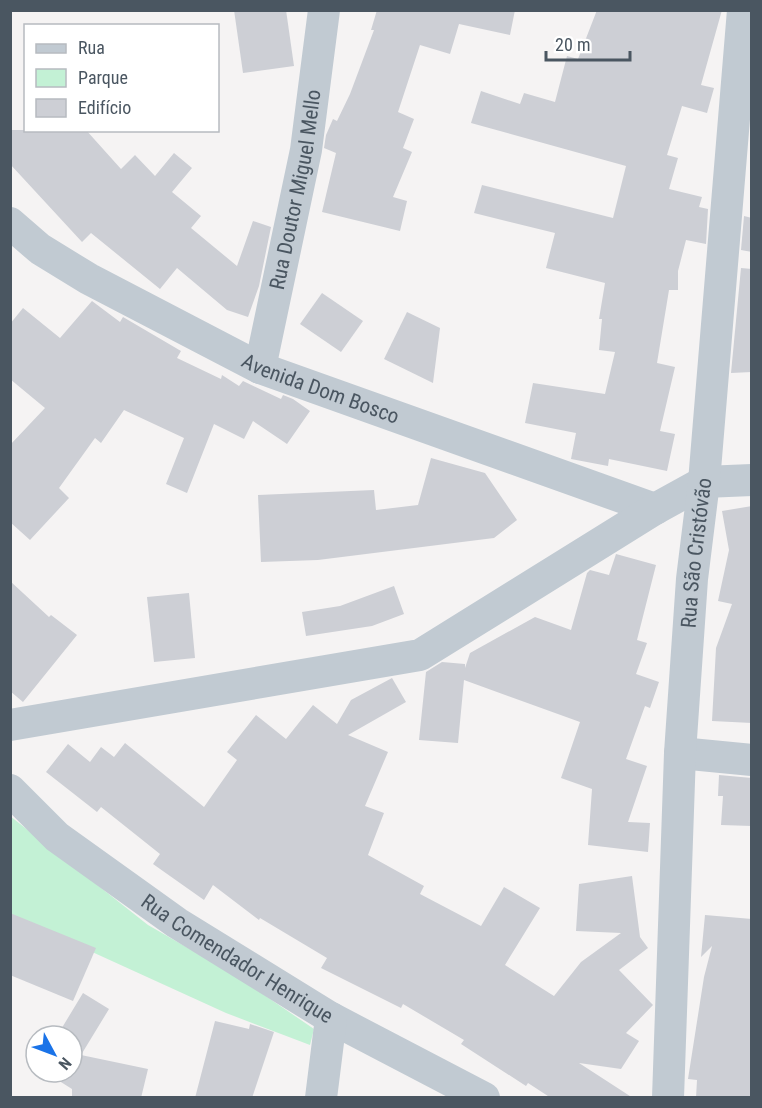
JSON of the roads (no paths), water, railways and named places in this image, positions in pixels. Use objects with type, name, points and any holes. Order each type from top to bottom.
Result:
[{"type":"street","name":"Rua Doutor Miguel Mello","points":[[260,368],[306,150],[324,10]]},
{"type":"street","name":"Rua São Cristóvão","points":[[668,1098],[680,753],[692,579],[704,483],[743,10]]},
{"type":"street","name":"Avenida Dom Bosco","points":[[10,223],[40,249],[89,279],[260,368],[655,509]]},
{"type":"street","points":[[10,725],[420,655],[655,509],[704,483],[752,480]]},
{"type":"street","points":[[680,753],[752,760]]},
{"type":"street","name":"Rua Comendador Henrique","points":[[10,790],[57,837],[168,916],[331,1018],[484,1098]]},
{"type":"street","points":[[321,1098],[331,1018]]}]
